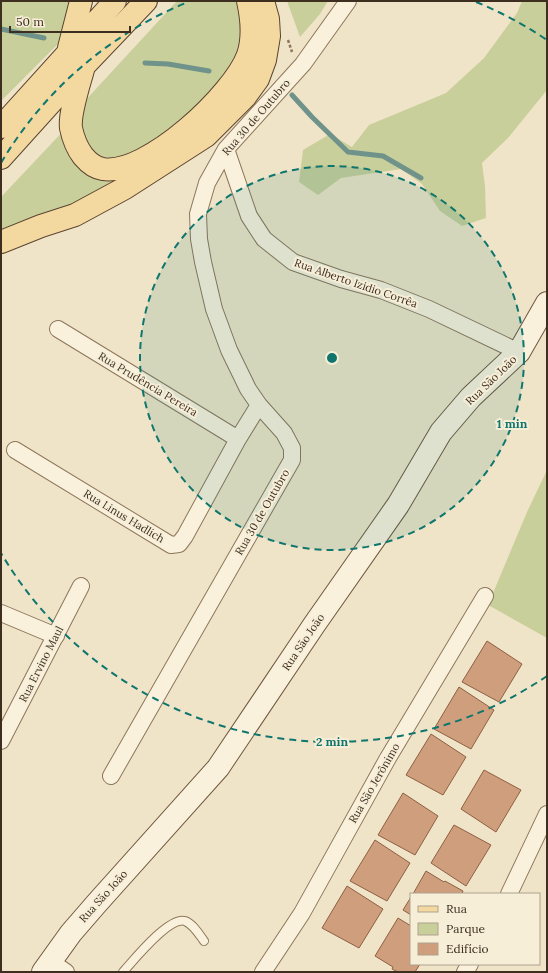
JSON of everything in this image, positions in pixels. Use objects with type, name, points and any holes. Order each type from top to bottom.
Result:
[{"type":"main road","points":[[82,1],[71,128],[78,149],[89,163],[102,169],[121,168],[145,158],[169,143],[192,125],[219,99],[236,78],[248,55],[252,35],[252,19],[248,1]]},
{"type":"main road","points":[[1,158],[76,60],[116,1]]},
{"type":"main road","points":[[1,127],[76,60],[146,1]]},
{"type":"main road","points":[[1,242],[41,226],[75,215],[125,188],[206,136],[245,97],[258,79],[265,60],[269,36],[268,19],[263,1]]},
{"type":"street","name":"Rua 30 de Outubro","points":[[111,776],[292,460],[292,448],[284,433],[248,390],[229,350],[214,309],[199,239],[198,214],[207,183],[226,149],[303,64],[348,1]]},
{"type":"street","name":"Rua Alberto Izidio Corrêa","points":[[226,149],[249,216],[264,239],[293,262],[341,279],[381,290],[429,309],[519,352]]},
{"type":"street","name":"Rua São João","points":[[53,968],[71,933],[218,768],[314,625],[398,505],[441,432],[471,397],[519,352],[547,303]]},
{"type":"street","name":"Rua Prudência Pereira","points":[[58,328],[238,439]]},
{"type":"street","name":"Rua Linus Hadlich","points":[[16,450],[171,545],[179,544],[185,536],[238,439],[259,404]]},
{"type":"street","name":"Rua Ervino Maul","points":[[1,741],[81,586]]},
{"type":"street","name":"Rua São Jerônimo","points":[[263,972],[302,913],[384,765],[486,596]]},
{"type":"street","points":[[1,614],[56,636]]},
{"type":"street","points":[[509,893],[547,814]]},
{"type":"lane","points":[[123,972],[146,946],[167,927],[177,921],[184,920],[191,925],[204,941]]},
{"type":"green space","points":[[1,1],[74,1],[65,33],[59,43],[1,101]]},
{"type":"green space","points":[[177,1],[240,1],[246,25],[234,69],[182,120],[144,149],[119,158],[101,157],[87,146],[81,128],[82,104]]},
{"type":"green space","points":[[287,1],[328,1],[320,14],[300,37]]},
{"type":"green space","points":[[522,1],[547,1],[547,90],[508,138],[482,163],[485,186],[486,218],[462,226],[440,211],[422,184],[401,169],[341,178],[318,195],[299,182],[303,150],[330,134],[352,147],[369,125],[446,93],[484,58],[517,13]]},
{"type":"green space","points":[[68,126],[104,178],[128,180],[101,194],[1,232],[1,197]]},
{"type":"green space","points":[[547,470],[547,638],[488,605],[527,512]]},
{"type":"building","points":[[487,641],[522,664],[499,702],[462,682]]},
{"type":"building","points":[[459,687],[494,710],[471,749],[434,729]]},
{"type":"building","points":[[431,734],[466,757],[443,795],[406,775]]},
{"type":"building","points":[[484,770],[521,790],[496,832],[461,809]]},
{"type":"building","points":[[403,793],[438,816],[415,855],[378,835]]},
{"type":"building","points":[[454,825],[491,845],[466,886],[431,863]]},
{"type":"building","points":[[375,840],[410,863],[387,901],[350,881]]},
{"type":"building","points":[[426,871],[463,891],[462,893],[414,893]]},
{"type":"building","points":[[347,886],[383,909],[359,948],[322,928]]},
{"type":"building","points":[[410,899],[410,914],[403,910]]},
{"type":"building","points":[[398,918],[410,925],[410,965],[419,965],[415,972],[398,972],[392,969],[393,967],[375,956]]},
{"type":"waterway","points":[[1,29],[44,38]]},
{"type":"waterway","points":[[145,63],[168,64],[209,71]]},
{"type":"waterway","points":[[292,95],[348,152],[383,156],[421,178]]}]
